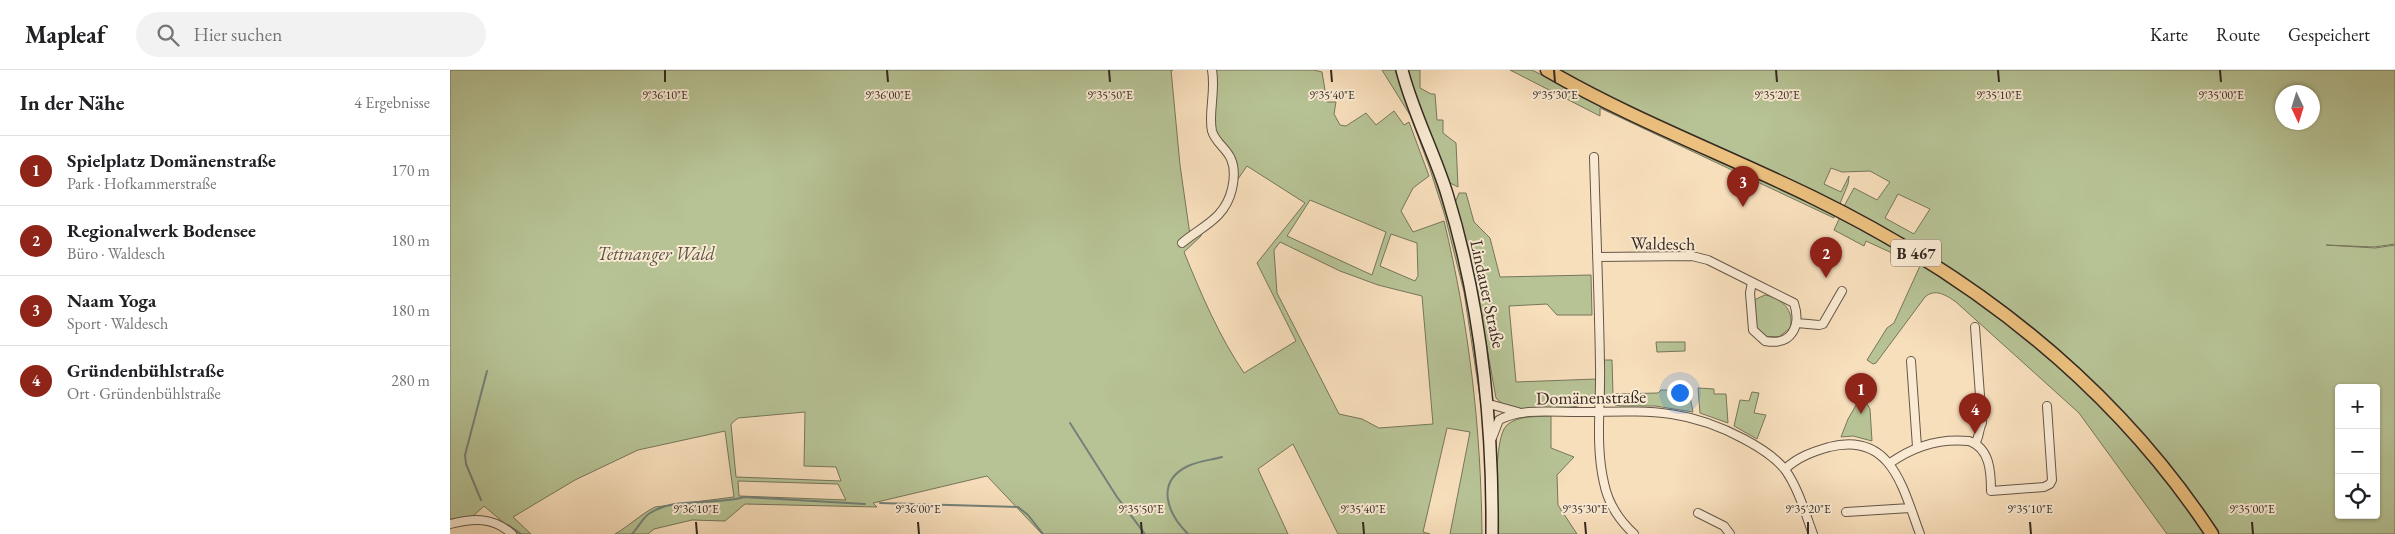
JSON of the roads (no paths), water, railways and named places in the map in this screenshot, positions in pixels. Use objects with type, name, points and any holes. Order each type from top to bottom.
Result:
[{"type":"main road","name":"Lindauer Straße","points":[[1402,70],[1452,210],[1475,312],[1488,404],[1491,445],[1492,534]]},
{"type":"main road","name":"B 467","points":[[1547,70],[1596,97],[1846,214],[1925,258],[1971,288],[2034,337],[2100,396],[2156,458],[2212,534]]},
{"type":"street","points":[[1182,244],[1205,228],[1220,214],[1227,204],[1233,187],[1233,171],[1230,158],[1215,138],[1211,128],[1214,88],[1212,70]]},
{"type":"street","points":[[1594,157],[1601,412],[1599,447],[1604,485],[1619,517],[1634,534]]},
{"type":"street","name":"Waldesch","points":[[1597,257],[1692,256],[1708,260],[1794,303],[1797,323]]},
{"type":"street","points":[[1752,282],[1750,293],[1753,330],[1760,339],[1778,342],[1791,334],[1797,323],[1819,326],[1823,324],[1842,291]]},
{"type":"street","points":[[1975,327],[1982,423],[1979,428],[1979,438],[1975,443]]},
{"type":"street","points":[[1911,361],[1917,447]]},
{"type":"street","name":"Domänenstraße","points":[[1488,404],[1521,413],[1651,411],[1696,418],[1728,430],[1758,446],[1785,469],[1800,499],[1813,534]]},
{"type":"street","points":[[1890,463],[1917,447],[1962,440],[1975,443],[1983,451],[1990,465],[1991,491],[2050,484],[2052,480],[2047,406]]},
{"type":"street","name":"Domänenstraße","points":[[1491,445],[1494,430],[1499,420],[1521,413]]},
{"type":"street","points":[[1785,469],[1794,461],[1808,454],[1846,444],[1870,448],[1890,463],[1920,534]]},
{"type":"street","points":[[1846,512],[1910,508]]},
{"type":"street","points":[[1698,513],[1724,526],[1730,534]]},
{"type":"street","points":[[450,524],[471,520],[487,520],[499,524],[512,534]]},
{"type":"waterway","points":[[481,500],[466,464],[465,455],[487,371]]},
{"type":"waterway","points":[[1070,423],[1117,497],[1145,534]]},
{"type":"waterway","points":[[1188,534],[1174,517],[1170,507],[1168,489],[1171,480],[1188,466],[1222,457]]},
{"type":"waterway","points":[[632,534],[650,513],[661,508],[684,503],[732,500],[744,497],[865,504]]},
{"type":"waterway","points":[[880,503],[1018,507],[1028,515],[1043,534]]},
{"type":"waterway","points":[[508,525],[521,534]]},
{"type":"place","name":"Naam Yoga","points":[[1743,207]]},
{"type":"place","name":"Regionalwerk Bodensee","points":[[1826,278]]},
{"type":"place","name":"Spielplatz Domänenstraße","points":[[1861,414]]},
{"type":"place","name":"Gründenbühlstraße","points":[[1975,434]]},
{"type":"park label","name":"Tettnanger Wald","points":[[656,253]]}]
